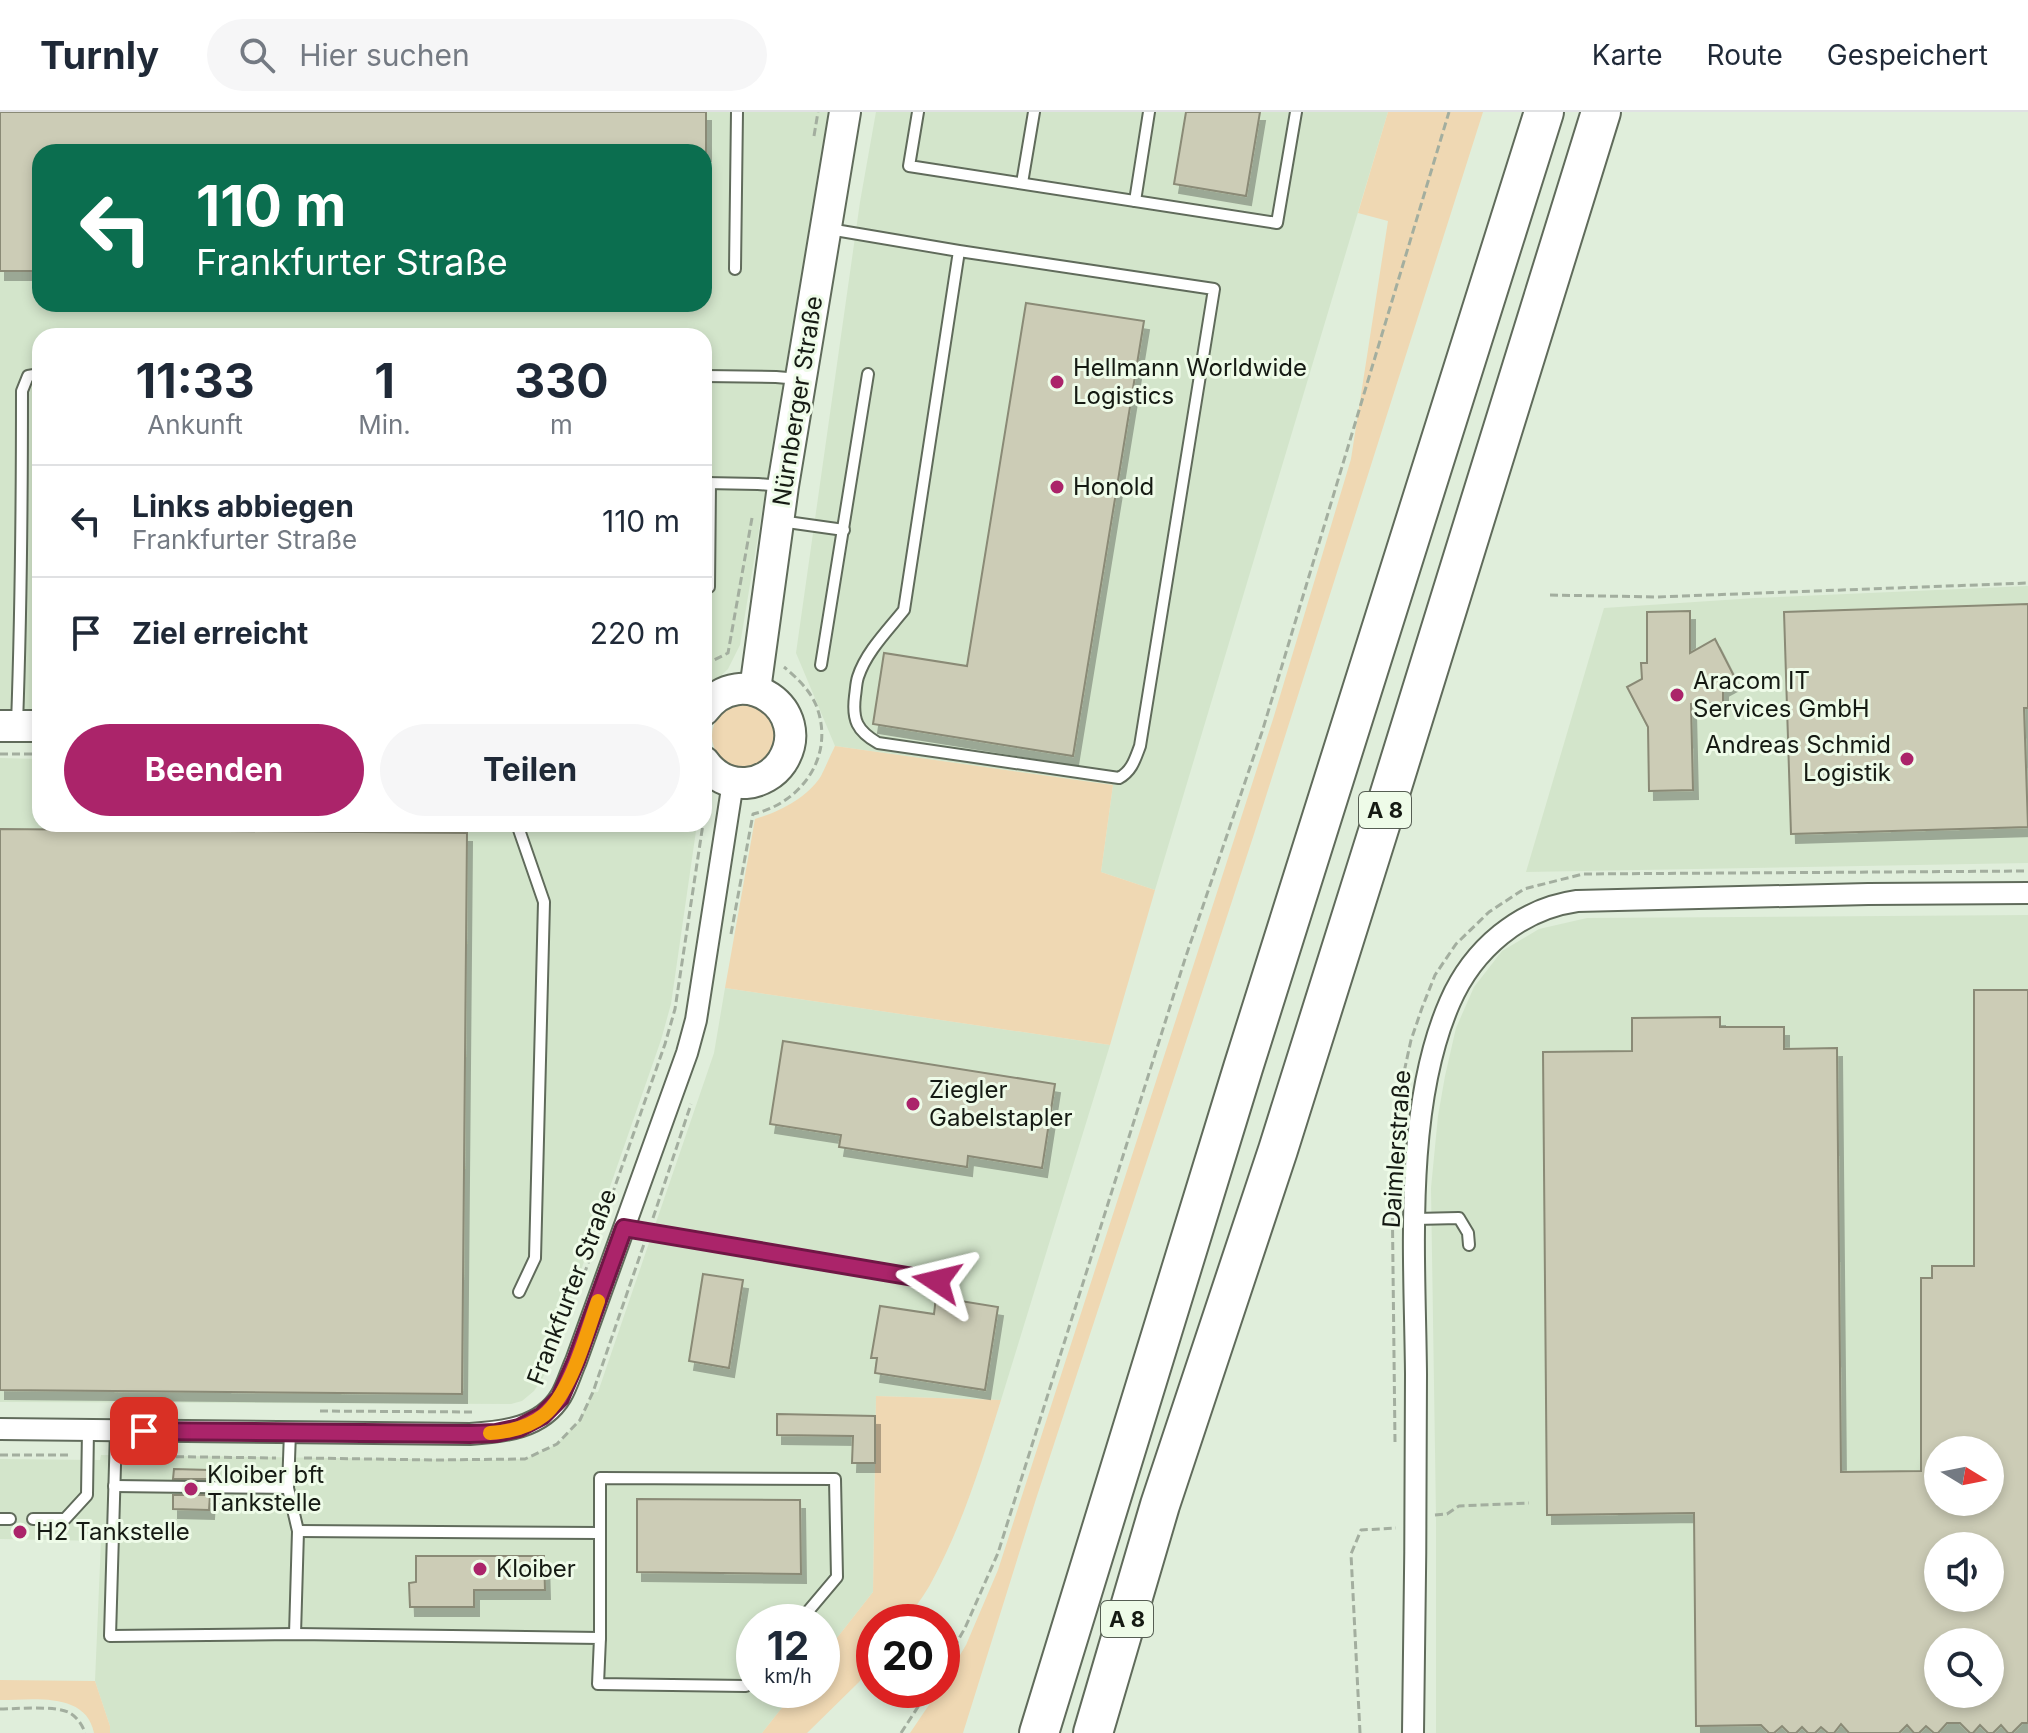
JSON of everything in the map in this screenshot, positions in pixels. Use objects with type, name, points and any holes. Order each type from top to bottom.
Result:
[{"type":"highway","name":"A 8","points":[[1039,1733],[1248,1053],[1544,112]]},
{"type":"highway","name":"A 8","points":[[1093,1733],[1160,1505],[1292,1105],[1601,112]]},
{"type":"street","name":"Nürnberger Straße","points":[[755,690],[778,521],[771,485],[801,379],[845,112]]},
{"type":"street","points":[[712,701],[723,693],[738,689],[755,690],[781,708],[788,722],[790,739],[778,768],[765,778],[749,783],[733,782],[712,771]]},
{"type":"street","name":"Frankfurter Straße","points":[[0,1429],[470,1434],[519,1428],[542,1416],[560,1398],[576,1361],[687,1053],[696,1020],[733,782]]},
{"type":"street","name":"Daimlerstraße","points":[[1413,1733],[1415,1219],[1422,1110],[1430,1059],[1451,999],[1465,972],[1480,953],[1506,931],[1535,912],[1556,904],[1620,899],[2028,893]]},
{"type":"lane","points":[[735,269],[737,112]]},
{"type":"lane","points":[[918,112],[909,166],[1277,223],[1296,112]]},
{"type":"lane","points":[[1022,183],[1034,112]]},
{"type":"lane","points":[[1135,201],[1149,112]]},
{"type":"lane","points":[[826,228],[1214,289],[1140,746],[1127,774],[1119,778],[878,743],[857,726],[854,705],[858,676],[872,650],[904,610],[959,251]]},
{"type":"lane","points":[[821,665],[868,374]]},
{"type":"lane","points":[[19,726],[22,391],[28,376],[32,375]]},
{"type":"lane","points":[[712,376],[801,379]]},
{"type":"lane","points":[[712,483],[771,485]]},
{"type":"lane","points":[[778,521],[844,530]]},
{"type":"lane","points":[[519,1292],[535,1258],[544,902],[520,832]]},
{"type":"lane","points":[[1415,1219],[1459,1218],[1468,1233],[1469,1245]]},
{"type":"lane","points":[[624,1228],[937,1281]]},
{"type":"lane","points":[[33,1519],[65,1519],[87,1495],[88,1430]]},
{"type":"lane","points":[[116,1431],[110,1636],[295,1634],[600,1638]]},
{"type":"lane","points":[[290,1432],[288,1488],[298,1531],[295,1634]]},
{"type":"lane","points":[[736,1686],[598,1684],[600,1478],[835,1479],[837,1577],[814,1604]]},
{"type":"lane","points":[[114,1486],[288,1488]]},
{"type":"lane","points":[[298,1531],[599,1533]]},
{"type":"path","points":[[960,1637],[998,1553],[1185,959],[1262,732],[1449,112]]},
{"type":"path","points":[[712,661],[728,653],[771,485]]},
{"type":"path","points":[[1550,595],[1656,597],[2028,583]]},
{"type":"path","points":[[731,934],[753,814],[783,803],[799,789],[812,773],[822,742],[816,706],[808,691],[779,660]]},
{"type":"path","points":[[0,754],[32,754]]},
{"type":"path","points":[[576,1298],[675,1009],[702,832]]},
{"type":"path","points":[[1395,1449],[1392,1181],[1401,1086],[1411,1040],[1435,975],[1456,944],[1489,912],[1524,889],[1583,874],[2028,871]]},
{"type":"path","points":[[115,1456],[525,1459],[557,1444],[580,1420],[593,1392],[694,1095]]},
{"type":"path","points":[[311,1411],[481,1412]]},
{"type":"path","points":[[222,1450],[222,1457]]},
{"type":"path","points":[[0,1455],[87,1455]]},
{"type":"path","points":[[1438,1515],[1447,1514],[1459,1506],[1529,1503]]},
{"type":"path","points":[[1360,1733],[1351,1554],[1361,1530],[1392,1529]]},
{"type":"path","points":[[901,1733],[917,1708]]},
{"type":"path","points":[[0,1709],[54,1709],[70,1713],[83,1725],[85,1733]]},
{"type":"shaded area","points":[[0,112],[828,112],[740,645],[728,669],[712,684],[712,328],[32,328],[32,712],[0,712]]},
{"type":"shaded area","points":[[876,112],[1388,112],[1155,890],[1101,872],[1113,785],[835,746],[796,653],[860,202]]},
{"type":"shaded area","points":[[1388,112],[1483,112],[1254,834],[1036,1499],[963,1733],[910,1733],[927,1708],[960,1708],[960,1655],[998,1570],[1274,716],[1351,459],[1388,221],[1358,213]]},
{"type":"shaded area","points":[[2028,586],[2028,863],[1526,872],[1604,608]]},
{"type":"shaded area","points":[[744,704],[756,706],[767,713],[774,724],[774,748],[767,759],[756,766],[744,768],[732,766],[721,759],[714,748],[712,736],[714,724],[721,713],[732,706]]},
{"type":"shaded area","points":[[835,746],[1113,785],[1101,872],[1155,890],[1110,1045],[725,988],[755,819],[783,808],[808,791],[821,776]]},
{"type":"shaded area","points":[[0,758],[32,759],[32,832],[696,832],[671,1004],[661,1040],[545,1374],[534,1391],[522,1401],[511,1404],[0,1402]]},
{"type":"shaded area","points":[[2028,915],[2028,1733],[1436,1733],[1431,1188],[1438,1116],[1456,1028],[1474,987],[1502,951],[1539,929],[1587,918]]},
{"type":"shaded area","points":[[725,988],[1110,1045],[1001,1400],[876,1396],[873,1592],[864,1604],[856,1604],[856,1614],[840,1634],[840,1604],[736,1604],[736,1708],[782,1708],[762,1733],[110,1733],[95,1681],[101,1541],[0,1539],[0,1459],[100,1460],[101,1455],[491,1460],[525,1459],[557,1444],[580,1420],[593,1392],[598,1392],[714,1053]]},
{"type":"shaded area","points":[[876,1396],[1001,1400],[953,1537],[917,1604],[864,1604],[873,1592]]},
{"type":"shaded area","points":[[856,1614],[856,1685],[840,1701],[840,1634]]},
{"type":"shaded area","points":[[0,1680],[95,1681],[110,1733],[94,1733],[89,1720],[69,1704],[42,1699],[0,1700]]},
{"type":"shaded area","points":[[782,1708],[832,1708],[807,1733],[762,1733]]},
{"type":"building","points":[[0,112],[706,112],[706,144],[32,144],[32,271],[0,271]]},
{"type":"building","points":[[1186,112],[1260,112],[1246,196],[1174,184]]},
{"type":"building","name":"Honold","points":[[1026,303],[1144,321],[1073,756],[873,724],[884,653],[967,666]]},
{"type":"building","name":"Andreas Schmid Logistik","points":[[2028,604],[2028,708],[2024,708],[2028,827],[1791,834],[1784,612]]},
{"type":"building","name":"Aracom IT Services GmbH","points":[[1690,611],[1690,653],[1715,639],[1736,680],[1723,687],[1723,703],[1691,704],[1693,790],[1649,791],[1648,727],[1627,687],[1642,679],[1641,663],[1647,663],[1647,612]]},
{"type":"building","points":[[0,829],[32,829],[32,832],[467,833],[462,1394],[0,1390]]},
{"type":"building","points":[[1974,990],[2028,990],[2028,1723],[2022,1723],[2012,1733],[2001,1725],[1993,1733],[1988,1733],[1980,1725],[1970,1733],[1960,1723],[1947,1723],[1938,1733],[1926,1726],[1919,1733],[1914,1733],[1907,1725],[1899,1733],[1849,1733],[1841,1724],[1834,1733],[1828,1733],[1821,1727],[1815,1733],[1808,1733],[1802,1727],[1796,1733],[1789,1733],[1782,1726],[1769,1733],[1761,1725],[1696,1726],[1694,1513],[1547,1515],[1543,1052],[1632,1051],[1632,1018],[1720,1017],[1720,1027],[1784,1027],[1784,1049],[1837,1048],[1841,1472],[1921,1471],[1921,1278],[1932,1278],[1932,1266],[1974,1266]]},
{"type":"building","name":"Ziegler Gabelstapler","points":[[783,1041],[1055,1084],[1042,1168],[968,1156],[967,1167],[839,1147],[841,1135],[770,1124]]},
{"type":"building","points":[[703,1274],[743,1280],[729,1368],[689,1361]]},
{"type":"building","points":[[936,1297],[998,1307],[985,1390],[875,1373],[877,1358],[871,1358],[880,1306],[934,1314]]},
{"type":"building","points":[[777,1414],[875,1416],[875,1463],[852,1463],[853,1436],[777,1435]]},
{"type":"building","points":[[174,1469],[210,1470],[210,1479],[173,1479]]},
{"type":"building","points":[[173,1495],[210,1495],[209,1510],[173,1509]]},
{"type":"building","points":[[637,1499],[800,1500],[801,1574],[637,1572]]},
{"type":"building","name":"Kloiber","points":[[416,1556],[544,1556],[545,1590],[474,1590],[474,1607],[410,1607],[409,1583],[416,1582]]},
{"type":"slow traffic","points":[[490,1433],[519,1428],[542,1416],[560,1398],[598,1301]]},
{"type":"place","name":"Hellmann Worldwide Logistics","points":[[1057,382]]},
{"type":"place","name":"Honold","points":[[1057,487]]},
{"type":"place","name":"Aracom IT Services GmbH","points":[[1677,695]]},
{"type":"place","name":"Andreas Schmid Logistik","points":[[1907,759]]},
{"type":"place","name":"Ziegler Gabelstapler","points":[[913,1104]]},
{"type":"place","name":"Kloiber bft Tankstelle","points":[[191,1489]]},
{"type":"place","name":"H2 Tankstelle","points":[[20,1532]]},
{"type":"place","name":"Kloiber","points":[[480,1569]]},
{"type":"route","points":[[144,1431],[470,1434],[519,1428],[542,1416],[560,1398],[624,1228],[937,1281]]}]
